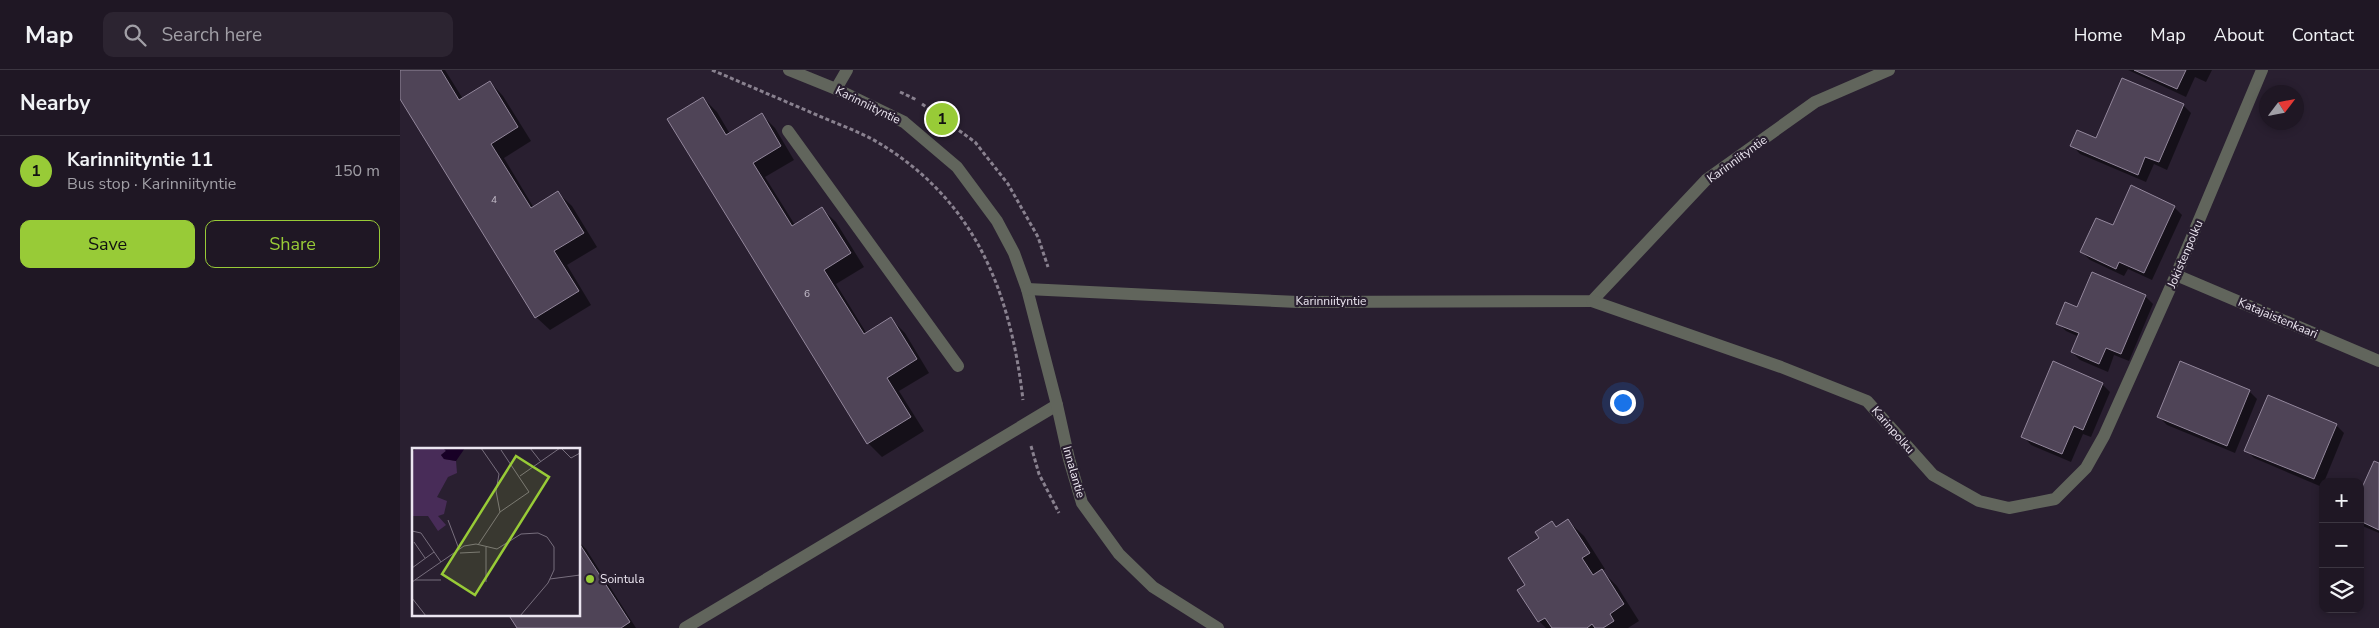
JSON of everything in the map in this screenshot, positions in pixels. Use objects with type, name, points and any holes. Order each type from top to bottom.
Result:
[{"type":"street","name":"Karinniityntie","points":[[789,70],[836,89],[904,122],[957,167],[997,221],[1014,253],[1027,289],[1298,302],[1592,301],[1706,180],[1815,102],[1889,70]]},
{"type":"street","points":[[836,89],[847,70]]},
{"type":"street","name":"Jokistenpolku","points":[[2104,436],[2176,275],[2262,70]]},
{"type":"street","points":[[788,131],[958,366]]},
{"type":"street","name":"Katajaistenkaari","points":[[2176,275],[2379,362]]},
{"type":"street","name":"Innalantie","points":[[1027,289],[1069,459],[1082,503],[1119,554],[1153,587],[1218,628]]},
{"type":"street","name":"Karinpolku","points":[[1592,301],[1780,367],[1867,401],[1933,475],[1980,501],[2009,508],[2055,499],[2086,468],[2104,436]]},
{"type":"street","points":[[685,628],[1057,405]]},
{"type":"path","points":[[712,70],[872,139],[933,182],[969,227],[988,262],[1005,309],[1018,361],[1025,424],[1039,474],[1056,509],[1062,516]]},
{"type":"building","points":[[400,70],[441,70],[459,100],[490,81],[518,127],[491,144],[531,208],[558,191],[584,233],[554,251],[579,291],[535,318],[400,99]]},
{"type":"building","points":[[2134,70],[2186,70],[2177,89]]},
{"type":"building","points":[[2122,78],[2184,104],[2159,162],[2145,157],[2138,175],[2070,146],[2077,130],[2096,138]]},
{"type":"building","points":[[703,97],[726,135],[762,113],[781,146],[753,163],[792,226],[822,207],[851,253],[824,270],[864,334],[891,317],[917,359],[887,378],[911,417],[867,444],[667,119]]},
{"type":"building","points":[[2131,185],[2175,206],[2144,273],[2119,262],[2116,269],[2080,252],[2096,218],[2113,225]]},
{"type":"building","points":[[2092,272],[2146,295],[2121,354],[2106,348],[2099,364],[2071,352],[2079,333],[2056,324],[2065,302],[2077,307]]},
{"type":"building","points":[[2053,361],[2103,383],[2083,430],[2074,426],[2062,454],[2021,437]]},
{"type":"building","points":[[2180,361],[2250,390],[2227,446],[2157,417]]},
{"type":"building","points":[[2268,395],[2337,424],[2314,479],[2244,451]]},
{"type":"building","points":[[2374,461],[2379,463],[2379,530],[2364,523],[2364,483]]},
{"type":"building","points":[[1568,519],[1590,553],[1582,558],[1593,575],[1602,569],[1624,604],[1610,614],[1614,621],[1603,628],[1595,628],[1592,624],[1587,628],[1552,628],[1545,618],[1538,622],[1517,590],[1525,585],[1508,558],[1539,538],[1535,532],[1552,521],[1556,527]]},
{"type":"building","name":"Sointula","points":[[580,545],[630,622],[621,628],[517,628],[509,616],[580,616]]},
{"type":"place","name":"Karinniityntie 11","points":[[942,119]]},
{"type":"place","name":"Sointula","points":[[590,579]]}]
